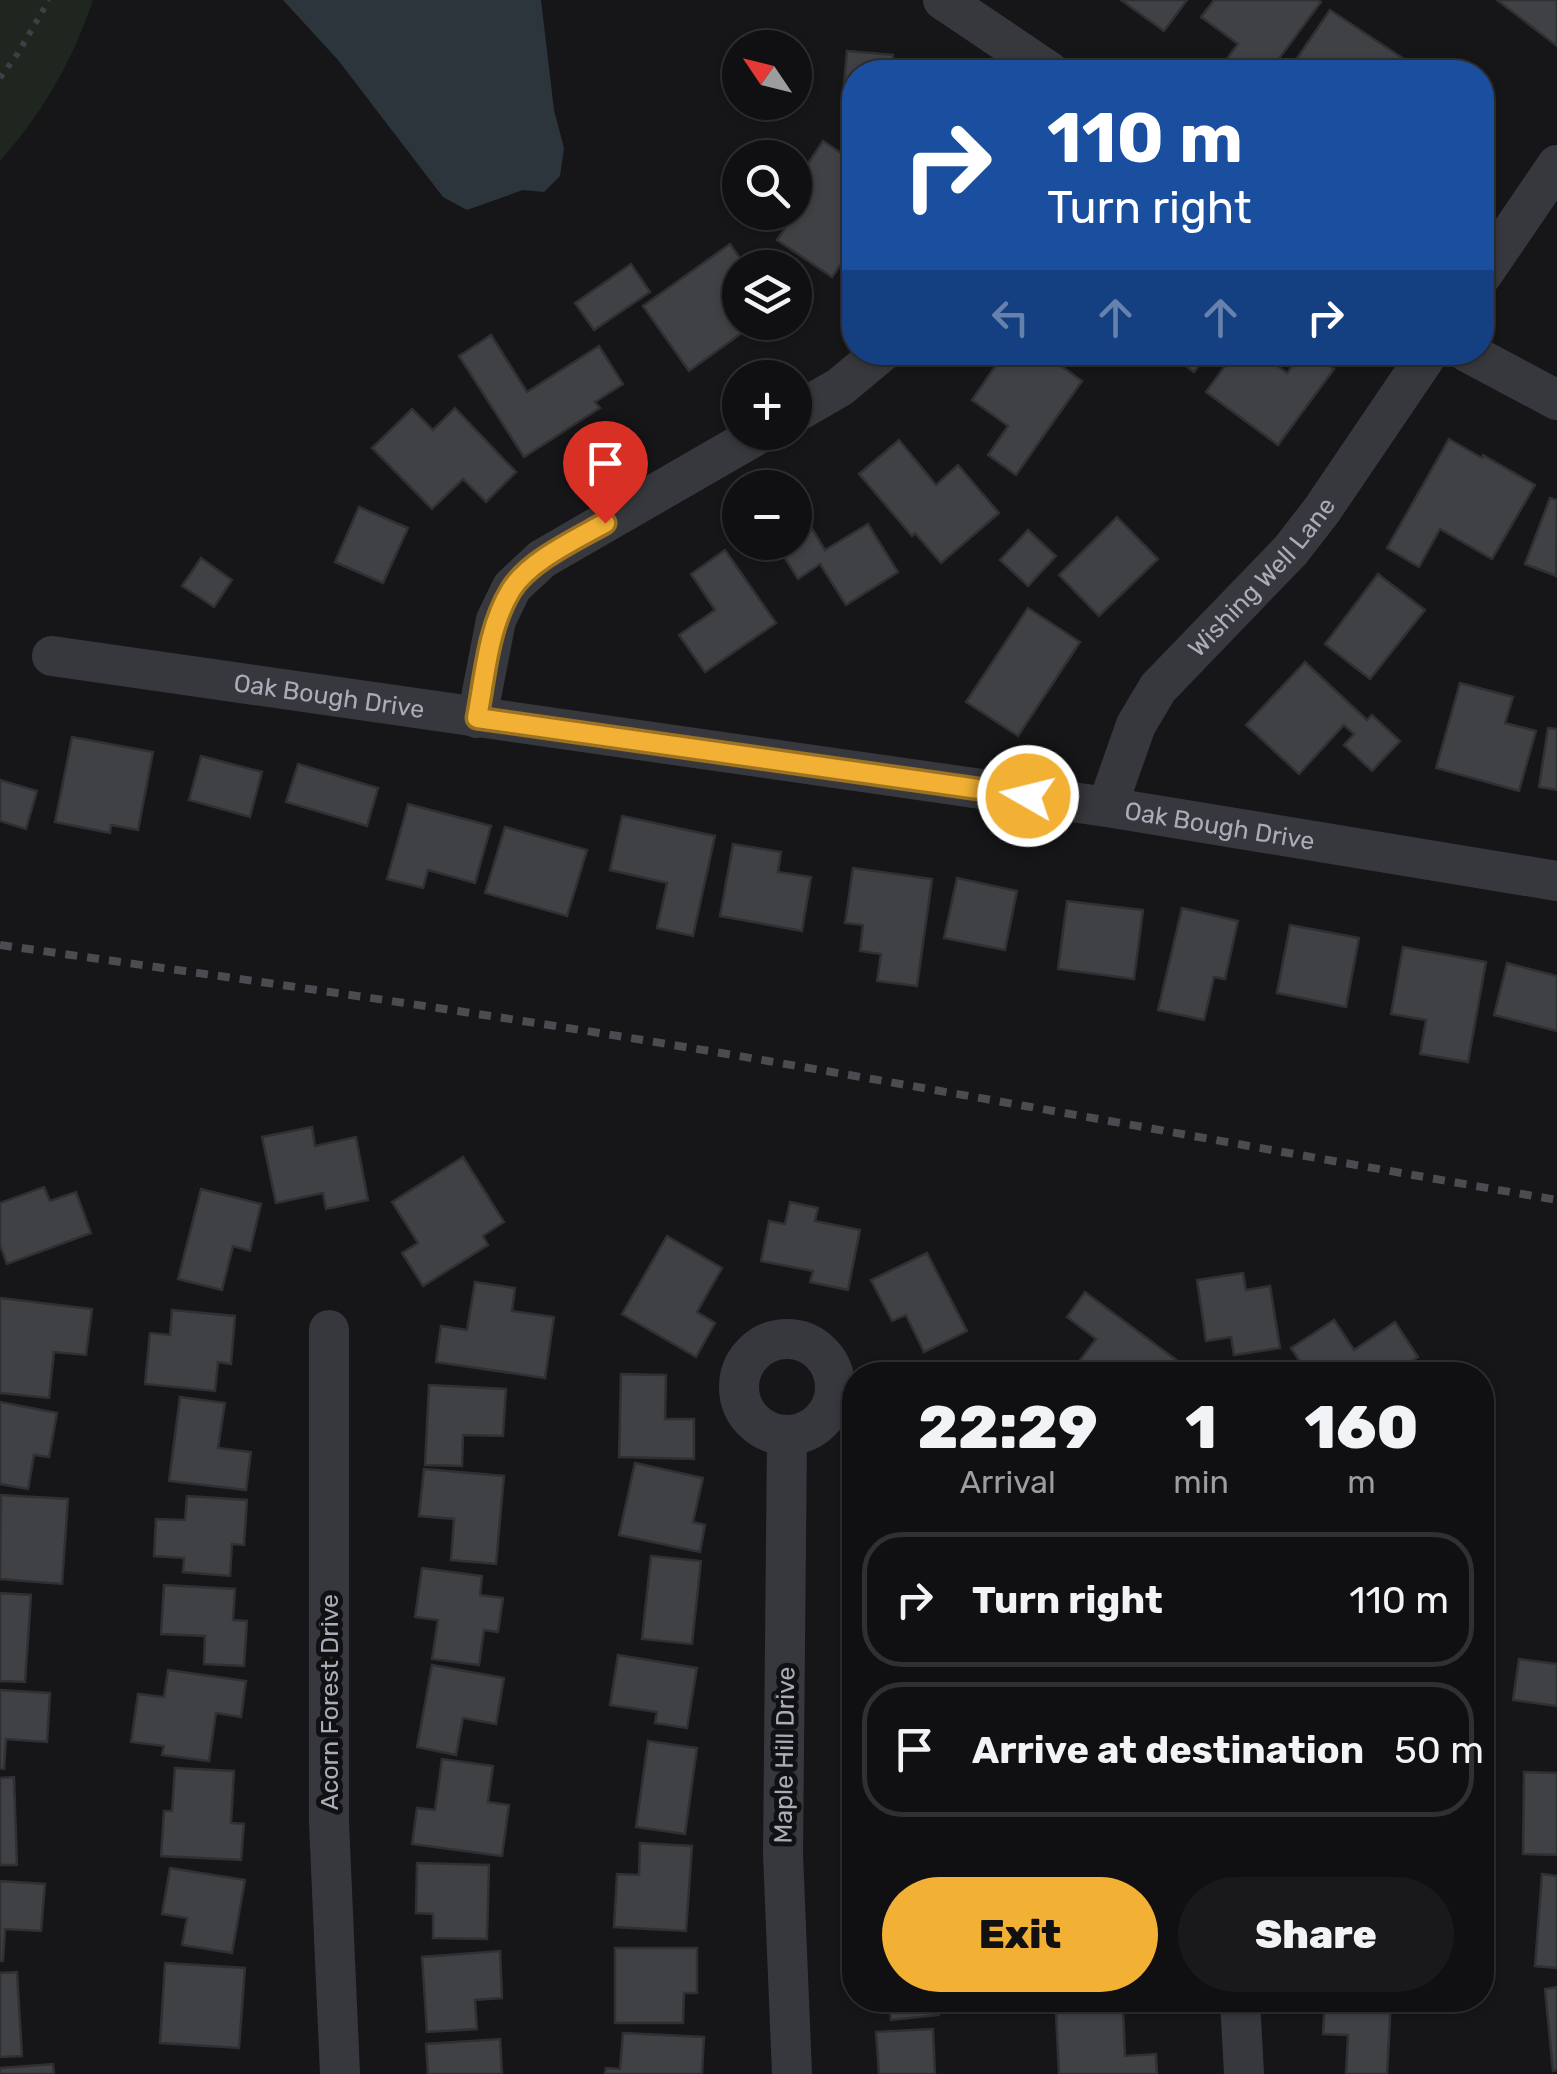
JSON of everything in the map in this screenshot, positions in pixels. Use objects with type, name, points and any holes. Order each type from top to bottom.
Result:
[{"type":"street","points":[[944,0],[1032,60]]},
{"type":"street","points":[[1494,257],[1557,165]]},
{"type":"street","points":[[812,403],[866,365]]},
{"type":"street","name":"Wishing Well Lane","points":[[1106,807],[1136,725],[1158,688],[1291,550],[1421,365]]},
{"type":"street","points":[[1491,365],[1557,400]]},
{"type":"street","points":[[477,718],[496,620],[512,587],[542,559],[731,450]]},
{"type":"street","name":"Oak Bough Drive","points":[[52,656],[1106,807],[1557,881]]},
{"type":"street","name":"Acorn Forest Drive","points":[[329,1330],[329,1822],[340,2074]]},
{"type":"street","name":"Maple Hill Drive","points":[[787,1436],[783,1854],[792,2074]]},
{"type":"street","points":[[1241,2012],[1244,2074]]},
{"type":"path","points":[[0,78],[49,0]]},
{"type":"shaded area","points":[[0,0],[93,0],[55,85],[0,161]]},
{"type":"shaded area","points":[[283,0],[541,0],[554,110],[564,148],[560,176],[544,192],[523,190],[467,210],[443,197],[338,60]]},
{"type":"building","points":[[1121,0],[1187,0],[1164,31]]},
{"type":"building","points":[[1214,0],[1321,2],[1278,60],[1226,60],[1238,44],[1201,17]]},
{"type":"building","points":[[1497,0],[1557,0],[1557,46]]},
{"type":"building","points":[[1330,10],[1404,59],[1403,60],[1296,60]]},
{"type":"building","points":[[847,51],[893,55],[892,60],[846,60]]},
{"type":"building","points":[[823,141],[842,153],[842,263],[832,277],[812,264],[812,250],[792,250],[777,240],[784,230],[812,230],[812,158]]},
{"type":"building","points":[[730,244],[734,250],[722,250],[722,340],[732,340],[689,371],[643,306]]},
{"type":"building","points":[[631,264],[650,292],[594,330],[575,303]]},
{"type":"building","points":[[491,335],[527,392],[599,346],[623,384],[595,402],[600,408],[524,457],[459,356]]},
{"type":"building","points":[[996,365],[1060,365],[1082,381],[1016,475],[988,455],[1008,426],[972,400]]},
{"type":"building","points":[[1226,365],[1276,365],[1287,373],[1293,365],[1329,365],[1334,369],[1278,445],[1206,392]]},
{"type":"building","points":[[455,408],[516,472],[486,502],[463,479],[432,509],[372,448],[412,409],[433,430]]},
{"type":"building","points":[[1449,439],[1535,485],[1492,559],[1440,529],[1419,567],[1387,548]]},
{"type":"building","points":[[899,440],[936,485],[958,465],[999,513],[941,563],[915,533],[912,536],[859,474]]},
{"type":"building","points":[[1550,498],[1557,500],[1556,576],[1525,564]]},
{"type":"building","points":[[359,507],[408,528],[383,583],[335,562]]},
{"type":"building","points":[[1117,517],[1158,559],[1099,616],[1059,575]]},
{"type":"building","points":[[868,524],[898,572],[846,605],[820,564],[798,579],[786,560],[812,560],[812,529],[825,550]]},
{"type":"building","points":[[1028,530],[1056,556],[1028,586],[1000,560]]},
{"type":"building","points":[[722,552],[722,560],[732,560],[776,623],[705,672],[679,635],[715,610],[691,574]]},
{"type":"building","points":[[201,558],[232,580],[214,607],[182,586]]},
{"type":"building","points":[[1378,574],[1425,610],[1370,679],[1325,644]]},
{"type":"building","points":[[1028,608],[1080,642],[1018,736],[966,702]]},
{"type":"building","points":[[1305,662],[1367,720],[1372,715],[1400,741],[1372,771],[1344,745],[1354,734],[1344,725],[1299,774],[1246,725]]},
{"type":"building","points":[[1460,683],[1513,697],[1505,723],[1536,731],[1519,791],[1436,768]]},
{"type":"building","points":[[1548,728],[1557,729],[1557,790],[1539,787]]},
{"type":"building","points":[[72,737],[153,752],[138,830],[111,825],[110,833],[55,822]]},
{"type":"building","points":[[201,756],[262,772],[250,817],[189,800]]},
{"type":"building","points":[[298,764],[378,788],[367,826],[286,802]]},
{"type":"building","points":[[0,780],[37,791],[26,829],[0,821]]},
{"type":"building","points":[[408,804],[491,826],[475,883],[428,870],[423,888],[387,879]]},
{"type":"building","points":[[622,816],[715,836],[693,936],[657,928],[667,883],[610,870]]},
{"type":"building","points":[[505,827],[587,850],[567,916],[485,893]]},
{"type":"building","points":[[733,844],[781,852],[778,872],[811,877],[802,931],[720,916]]},
{"type":"building","points":[[853,868],[932,879],[917,986],[877,981],[881,954],[860,951],[863,925],[845,923]]},
{"type":"building","points":[[957,878],[1017,891],[1005,950],[944,938]]},
{"type":"building","points":[[1067,901],[1143,910],[1134,979],[1058,969]]},
{"type":"building","points":[[1182,908],[1238,921],[1225,979],[1214,977],[1204,1020],[1158,1010]]},
{"type":"building","points":[[1290,925],[1359,938],[1346,1007],[1277,993]]},
{"type":"building","points":[[1403,947],[1486,962],[1468,1062],[1420,1054],[1426,1020],[1391,1014]]},
{"type":"building","points":[[1507,963],[1557,976],[1557,1031],[1494,1015]]},
{"type":"building","points":[[312,1127],[315,1146],[356,1137],[368,1200],[326,1209],[323,1193],[276,1203],[262,1137]]},
{"type":"building","points":[[463,1157],[504,1222],[483,1236],[488,1245],[423,1286],[402,1253],[418,1243],[392,1202]]},
{"type":"building","points":[[44,1187],[50,1201],[76,1192],[91,1233],[7,1264],[0,1245],[0,1203]]},
{"type":"building","points":[[201,1189],[261,1204],[250,1251],[233,1246],[222,1290],[178,1279]]},
{"type":"building","points":[[790,1202],[818,1208],[815,1221],[860,1230],[848,1290],[810,1282],[813,1271],[761,1261],[769,1221],[785,1224]]},
{"type":"building","points":[[667,1236],[722,1268],[697,1312],[715,1323],[696,1357],[622,1314]]},
{"type":"building","points":[[927,1253],[967,1331],[924,1352],[906,1315],[892,1321],[871,1280]]},
{"type":"building","points":[[1243,1273],[1246,1290],[1270,1286],[1280,1348],[1234,1355],[1231,1337],[1206,1341],[1197,1280]]},
{"type":"building","points":[[475,1282],[515,1288],[512,1311],[554,1317],[545,1378],[436,1362],[441,1326],[467,1330]]},
{"type":"building","points":[[1085,1292],[1179,1362],[1079,1362],[1096,1339],[1067,1317]]},
{"type":"building","points":[[0,1298],[92,1309],[86,1355],[54,1352],[49,1398],[0,1393]]},
{"type":"building","points":[[172,1310],[235,1316],[231,1364],[218,1362],[215,1391],[145,1384],[150,1333],[170,1335]]},
{"type":"building","points":[[1334,1320],[1354,1350],[1395,1322],[1418,1357],[1411,1362],[1300,1362],[1291,1348]]},
{"type":"building","points":[[621,1374],[666,1375],[665,1419],[694,1419],[694,1459],[619,1457]]},
{"type":"building","points":[[429,1385],[506,1389],[503,1436],[463,1435],[462,1466],[425,1465]]},
{"type":"building","points":[[180,1397],[225,1403],[218,1448],[251,1452],[246,1490],[169,1481]]},
{"type":"building","points":[[0,1402],[57,1413],[49,1457],[34,1455],[28,1489],[0,1484]]},
{"type":"building","points":[[635,1463],[703,1478],[693,1522],[705,1525],[700,1552],[619,1535]]},
{"type":"building","points":[[424,1469],[504,1476],[496,1564],[451,1560],[454,1519],[419,1516]]},
{"type":"building","points":[[1,1495],[68,1499],[62,1584],[0,1579]]},
{"type":"building","points":[[187,1496],[247,1500],[244,1545],[232,1544],[230,1576],[183,1572],[184,1558],[154,1556],[156,1519],[185,1520]]},
{"type":"building","points":[[651,1556],[701,1561],[692,1644],[642,1639]]},
{"type":"building","points":[[422,1568],[482,1576],[480,1595],[503,1598],[498,1632],[484,1630],[479,1665],[432,1659],[438,1620],[415,1617]]},
{"type":"building","points":[[164,1585],[235,1589],[233,1620],[247,1621],[244,1666],[204,1664],[205,1636],[161,1634]]},
{"type":"building","points":[[0,1593],[31,1595],[25,1682],[0,1681]]},
{"type":"building","points":[[618,1655],[697,1668],[687,1728],[655,1723],[657,1712],[610,1705]]},
{"type":"building","points":[[1519,1659],[1557,1664],[1557,1706],[1513,1700]]},
{"type":"building","points":[[432,1665],[504,1678],[496,1724],[463,1718],[456,1755],[417,1747]]},
{"type":"building","points":[[168,1670],[246,1681],[241,1717],[216,1713],[209,1761],[162,1755],[164,1746],[131,1742],[138,1694],[164,1697]]},
{"type":"building","points":[[0,1690],[50,1693],[47,1742],[6,1739],[4,1769],[0,1768]]},
{"type":"building","points":[[648,1741],[697,1748],[685,1834],[636,1827]]},
{"type":"building","points":[[442,1759],[493,1766],[488,1802],[509,1805],[502,1856],[412,1844],[417,1808],[435,1810]]},
{"type":"building","points":[[175,1768],[234,1771],[231,1823],[244,1824],[241,1860],[161,1856],[164,1811],[172,1811]]},
{"type":"building","points":[[1524,1772],[1557,1773],[1557,1855],[1523,1854]]},
{"type":"building","points":[[14,1777],[17,1865],[0,1865],[0,1778]]},
{"type":"building","points":[[640,1843],[692,1846],[686,1931],[614,1927],[617,1874],[639,1875]]},
{"type":"building","points":[[417,1863],[489,1865],[487,1939],[433,1938],[433,1914],[416,1913]]},
{"type":"building","points":[[170,1868],[245,1880],[232,1953],[182,1945],[187,1918],[162,1914]]},
{"type":"building","points":[[1542,1874],[1557,1876],[1557,1968],[1535,1966]]},
{"type":"building","points":[[0,1881],[45,1884],[41,1931],[5,1929],[3,1961],[0,1961]]},
{"type":"building","points":[[615,1948],[697,1948],[697,1993],[684,1993],[683,2023],[615,2023]]},
{"type":"building","points":[[500,1951],[502,1998],[475,2000],[477,2029],[427,2032],[422,1957]]},
{"type":"building","points":[[165,1963],[245,1968],[239,2048],[160,2043]]},
{"type":"building","points":[[17,1972],[22,2056],[0,2057],[0,1973]]},
{"type":"building","points":[[1557,1987],[1557,2070],[1553,2071],[1545,1989]]},
{"type":"building","points":[[890,2012],[939,2012],[939,2015],[891,2020]]},
{"type":"building","points":[[1123,2012],[1125,2056],[1156,2054],[1157,2074],[1059,2074],[1056,2013]]},
{"type":"building","points":[[1324,2012],[1390,2012],[1387,2074],[1346,2074],[1348,2035],[1323,2034]]},
{"type":"building","points":[[933,2029],[935,2074],[879,2074],[876,2032]]},
{"type":"building","points":[[623,2033],[704,2037],[702,2074],[605,2074],[606,2068],[620,2069]]},
{"type":"building","points":[[500,2039],[502,2074],[428,2074],[426,2044]]},
{"type":"building","points":[[53,2064],[54,2074],[0,2074],[0,2068]]},
{"type":"railway","points":[[0,945],[672,1045],[1557,1200]]},
{"type":"route","points":[[605,523],[542,559],[512,587],[496,620],[477,718],[1028,796]]}]
